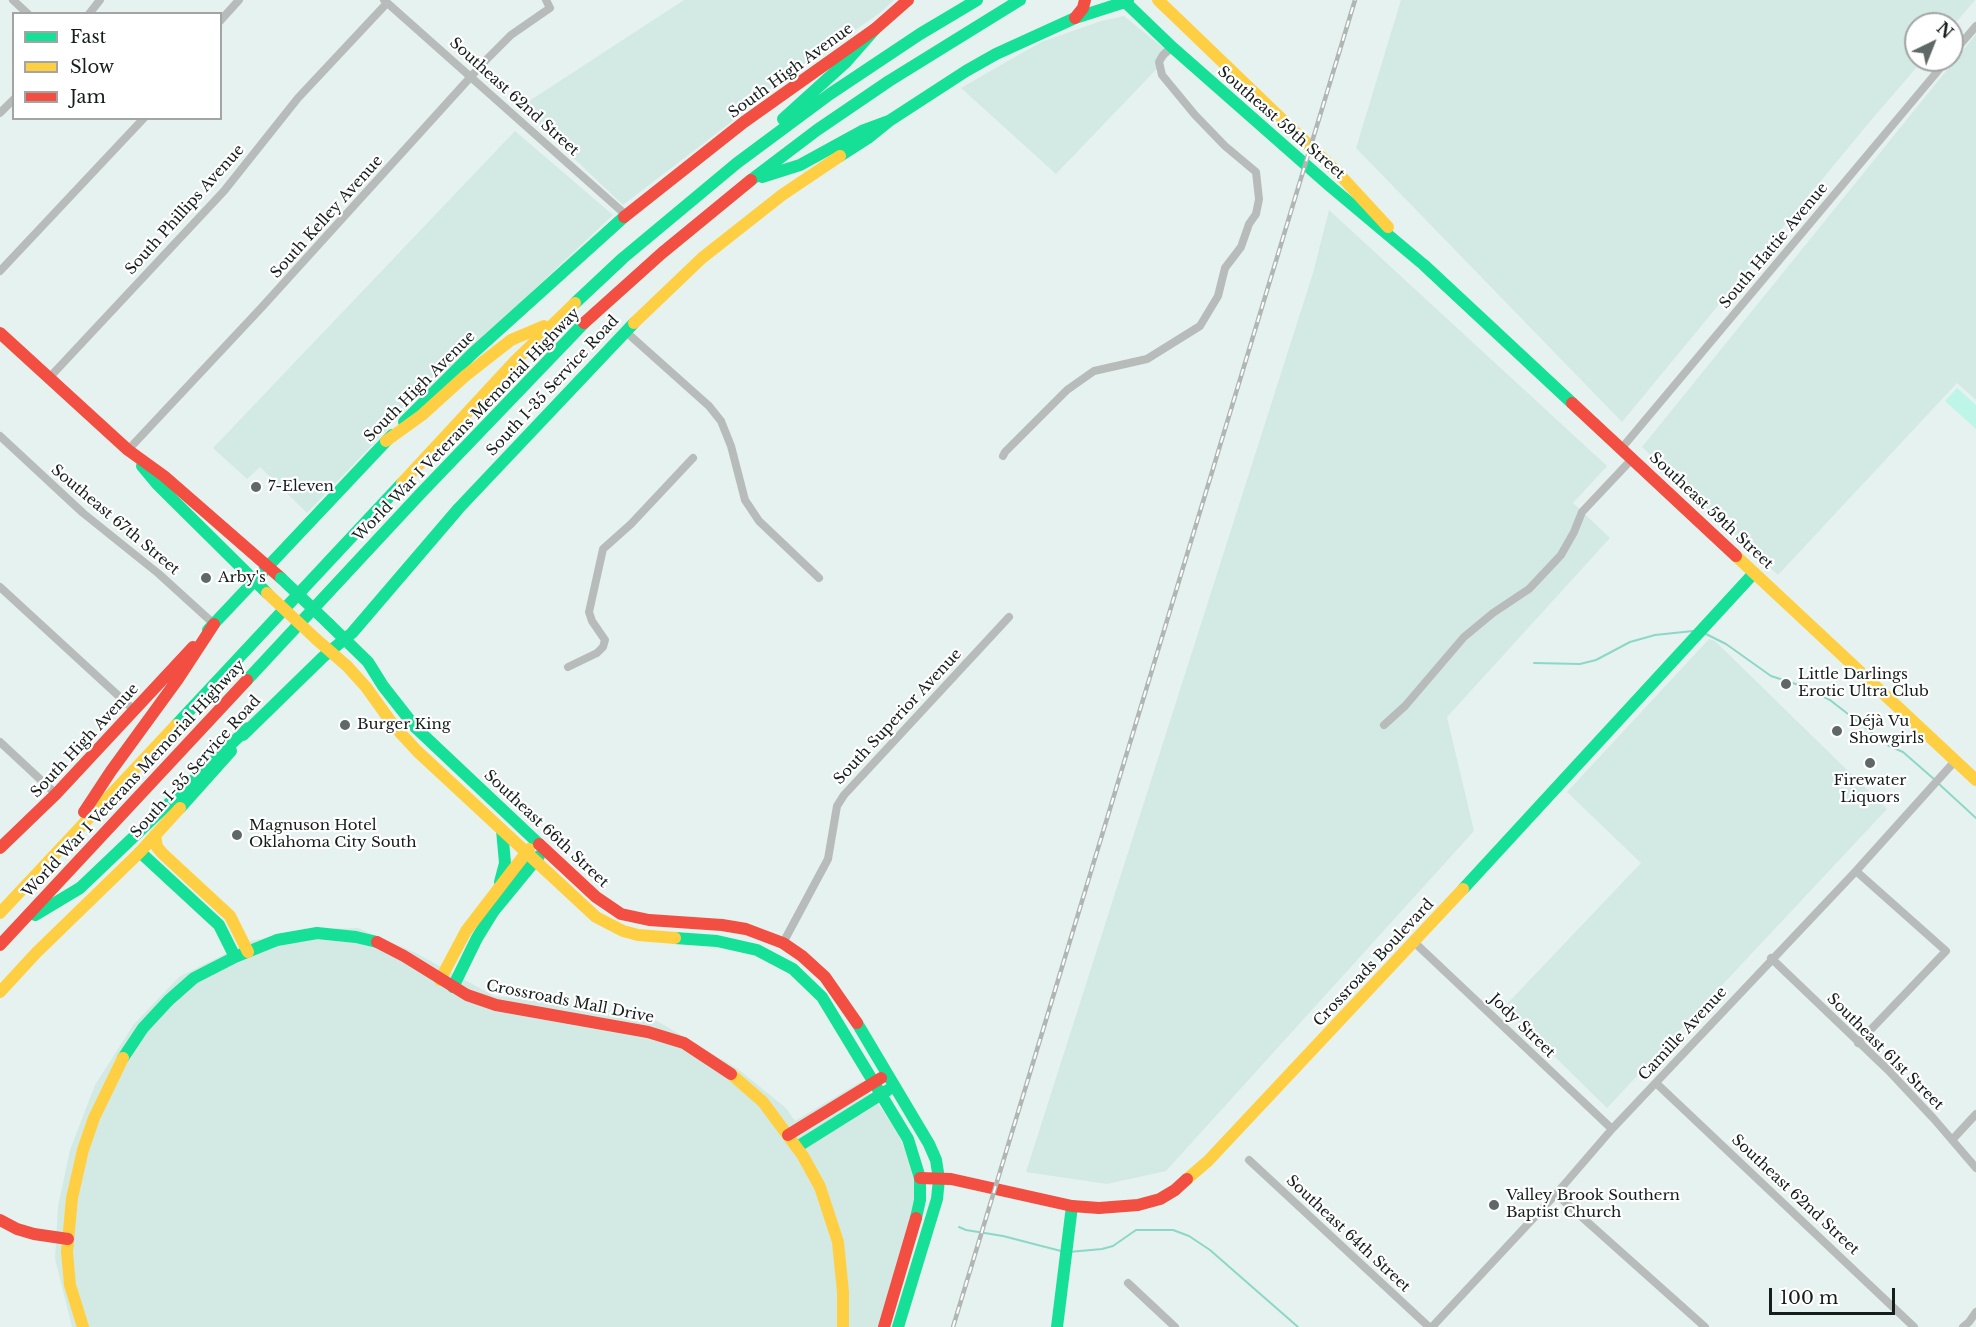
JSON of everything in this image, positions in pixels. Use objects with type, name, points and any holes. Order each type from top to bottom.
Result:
[{"type":"main road","name":"South High Avenue","points":[[0,848],[56,794],[386,441],[472,354],[626,215],[744,122],[874,29],[908,0]]},
{"type":"main road","name":"World War I Veterans Memorial Highway","points":[[0,913],[515,360],[553,323],[623,258],[737,163],[848,82],[920,34],[977,0]]},
{"type":"main road","name":"World War I Veterans Memorial Highway","points":[[0,945],[531,376],[630,282],[750,181],[817,130],[888,81],[1020,0]]},
{"type":"main road","points":[[1075,18],[1083,8],[1085,0]]},
{"type":"main road","name":"Southeast 59th Street","points":[[1158,0],[1340,175],[1424,265]]},
{"type":"main road","name":"South I-35 Service Road","points":[[0,992],[36,953],[156,835],[223,762],[248,728],[330,651],[346,639],[459,508],[625,330],[702,258],[782,195],[868,138],[889,121],[996,54],[1031,36],[1125,1]]},
{"type":"main road","name":"Southeast 59th Street","points":[[1125,1],[1172,47],[1330,187],[1424,265],[1976,780]]},
{"type":"main road","points":[[737,163],[846,62],[874,29]]},
{"type":"main road","points":[[750,181],[800,165],[862,131],[889,121]]},
{"type":"main road","points":[[386,441],[422,415],[465,376],[511,340],[553,323]]},
{"type":"main road","name":"Southeast 66th Street","points":[[0,333],[128,450],[164,476],[281,578],[346,639],[368,662],[383,686],[416,728],[596,897],[621,914],[649,920],[746,929],[783,944],[808,961],[831,984],[846,1005],[929,1144],[936,1160],[939,1179]]},
{"type":"main road","name":"Southeast 66th Street","points":[[128,450],[157,484],[267,593],[348,666],[411,745],[596,917],[623,931],[653,937],[717,941],[741,945],[777,959],[793,969],[822,997],[881,1094],[908,1139],[920,1178]]},
{"type":"main road","name":"Crossroads Boulevard","points":[[920,1178],[978,1184],[1072,1206],[1099,1208],[1124,1208],[1160,1199],[1175,1190],[1208,1161],[1414,942],[1754,573]]},
{"type":"main road","points":[[64,843],[111,771],[178,679],[213,624]]},
{"type":"main road","points":[[20,924],[80,888],[248,728]]},
{"type":"main road","points":[[498,888],[505,863],[502,830]]},
{"type":"main road","points":[[156,835],[157,847],[163,854],[230,916],[248,952]]},
{"type":"main road","points":[[440,980],[466,931],[498,888],[540,845]]},
{"type":"main road","points":[[140,852],[219,925],[235,957]]},
{"type":"main road","points":[[453,987],[477,938],[530,857]]},
{"type":"main road","name":"Crossroads Mall Drive","points":[[83,1327],[70,1285],[66,1252],[72,1198],[83,1150],[98,1106],[118,1066],[143,1029],[183,987],[209,968],[277,940],[318,933],[377,942],[467,995],[496,1005],[648,1032],[684,1042],[735,1076],[763,1102],[797,1147],[820,1187],[838,1242],[843,1292],[843,1327]]},
{"type":"main road","points":[[788,1135],[888,1075]]},
{"type":"main road","points":[[797,1147],[894,1086]]},
{"type":"main road","points":[[884,1327],[913,1231],[920,1200],[920,1178]]},
{"type":"main road","points":[[898,1327],[937,1199],[939,1179]]},
{"type":"main road","points":[[1057,1327],[1072,1206]]},
{"type":"main road","points":[[0,1220],[17,1229],[34,1234],[68,1239]]},
{"type":"street","points":[[13,0],[26,12]]},
{"type":"street","points":[[91,12],[100,0]]},
{"type":"street","points":[[222,19],[239,0]]},
{"type":"street","name":"Southeast 62nd Street","points":[[385,2],[626,215]]},
{"type":"street","name":"South Phillips Avenue","points":[[49,378],[224,191],[298,98],[385,2]]},
{"type":"street","name":"South Kelley Avenue","points":[[128,450],[511,35],[548,4]]},
{"type":"street","points":[[1964,40],[1976,26]]},
{"type":"street","points":[[1003,456],[1067,390],[1094,371],[1147,359],[1200,326],[1218,296],[1225,268],[1241,247],[1249,224],[1256,214],[1259,199],[1256,172],[1225,146],[1195,115],[1162,75],[1159,62],[1172,47]]},
{"type":"street","name":"South Hattie Avenue","points":[[1621,448],[1937,72]]},
{"type":"street","points":[[0,113],[12,101]]},
{"type":"street","points":[[0,272],[142,120]]},
{"type":"street","points":[[625,330],[709,406],[721,421],[731,446],[745,500],[759,521],[819,578]]},
{"type":"street","name":"Southeast 67th Street","points":[[0,436],[83,513],[159,574],[213,624]]},
{"type":"street","points":[[568,667],[597,653],[603,647],[605,640],[592,621],[589,612],[603,549],[631,525],[693,458]]},
{"type":"street","points":[[1384,725],[1405,706],[1464,637],[1493,613],[1529,589],[1561,555],[1582,512],[1632,459]]},
{"type":"street","points":[[0,587],[135,711]]},
{"type":"street","name":"South Superior Avenue","points":[[783,944],[828,859],[837,806],[844,795],[1009,617]]},
{"type":"street","points":[[0,742],[56,794]]},
{"type":"street","name":"Camille Avenue","points":[[1430,1327],[1956,761]]},
{"type":"street","points":[[1856,871],[1946,951],[1858,1043]]},
{"type":"street","name":"Jody Street","points":[[1414,942],[1612,1129]]},
{"type":"street","name":"Southeast 61st Street","points":[[1771,958],[1888,1070],[1976,1168]]},
{"type":"street","name":"Southeast 62nd Street","points":[[1656,1083],[1914,1327]]},
{"type":"street","points":[[1952,1140],[1976,1114]]},
{"type":"street","name":"Southeast 64th Street","points":[[1249,1160],[1430,1327]]},
{"type":"street","points":[[1556,1194],[1706,1327]]},
{"type":"street","points":[[1128,1283],[1175,1327]]},
{"type":"street","points":[[1969,1325],[1976,1312]]},
{"type":"shaded area","points":[[684,0],[894,0],[623,205],[520,107]]},
{"type":"shaded area","points":[[1401,0],[1975,0],[1964,13],[1904,12],[1904,72],[1913,72],[1622,422],[1356,148]]},
{"type":"shaded area","points":[[1124,16],[1171,54],[1056,174],[961,88],[1041,42],[1101,21]]},
{"type":"shaded area","points":[[1976,34],[1976,400],[1957,383],[1778,575],[1642,447],[1945,72],[1964,72],[1964,49]]},
{"type":"shaded area","points":[[515,131],[613,215],[398,418],[307,513],[260,467],[247,479],[213,448]]},
{"type":"shaded area","points":[[1329,210],[1607,466],[1573,503],[1610,538],[1447,717],[1474,831],[1166,1171],[1107,1184],[1026,1172],[1313,273]]},
{"type":"shaded area","points":[[1709,639],[1715,641],[1887,809],[1607,1108],[1504,1007],[1641,863],[1567,792]]},
{"type":"shaded area","points":[[358,928],[416,953],[494,996],[589,1006],[657,1021],[738,1069],[786,1108],[795,1121],[862,1081],[897,1131],[915,1173],[915,1196],[908,1230],[879,1327],[72,1327],[55,1259],[58,1206],[70,1150],[95,1085],[134,1024],[179,977],[251,941],[301,930]]},
{"type":"green space","points":[[1957,388],[1976,405],[1976,429],[1945,401]]},
{"type":"waterway","points":[[1534,663],[1580,664],[1596,660],[1630,642],[1655,635],[1693,631]]},
{"type":"waterway","points":[[1704,633],[1726,644],[1771,676],[1805,687],[1830,700],[1889,746],[1903,752],[1935,780]]},
{"type":"waterway","points":[[1939,784],[1976,818]]},
{"type":"waterway","points":[[959,1227],[1061,1251]]},
{"type":"waterway","points":[[1069,1252],[1113,1246],[1136,1230],[1173,1230],[1189,1236],[1210,1250],[1298,1327]]},
{"type":"railway","points":[[953,1327],[1355,0]]},
{"type":"traffic: fast","points":[[575,303],[623,258],[737,163],[830,94],[920,34],[977,0]]},
{"type":"traffic: fast","points":[[751,180],[817,130],[889,81],[1020,0]]},
{"type":"traffic: fast","points":[[1123,0],[1172,47],[1331,187],[1424,265],[1572,403]]},
{"type":"traffic: fast","points":[[840,156],[889,121],[996,54],[1075,18],[1125,2]]},
{"type":"traffic: fast","points":[[783,119],[846,62],[875,29]]},
{"type":"traffic: fast","points":[[762,177],[800,165],[862,131],[889,121]]},
{"type":"traffic: fast","points":[[404,422],[472,354],[624,217]]},
{"type":"traffic: fast","points":[[247,680],[421,493],[584,323]]},
{"type":"traffic: fast","points":[[243,735],[323,657],[352,633],[459,508],[634,323]]},
{"type":"traffic: fast","points":[[208,630],[392,435]]},
{"type":"traffic: fast","points":[[142,466],[157,484],[267,593]]},
{"type":"traffic: fast","points":[[176,725],[402,483]]},
{"type":"traffic: fast","points":[[1463,889],[1754,573]]},
{"type":"traffic: fast","points":[[281,578],[329,624]]},
{"type":"traffic: fast","points":[[329,624],[368,662],[383,686],[416,728],[539,844]]},
{"type":"traffic: fast","points":[[35,915],[80,888],[248,728]]},
{"type":"traffic: fast","points":[[180,808],[231,751]]},
{"type":"traffic: fast","points":[[500,882],[505,863],[502,830]]},
{"type":"traffic: fast","points":[[140,852],[219,925],[235,957]]},
{"type":"traffic: fast","points":[[453,987],[477,938],[493,912],[539,856]]},
{"type":"traffic: fast","points":[[123,1058],[143,1028],[169,1000],[194,978],[235,957],[277,940],[317,933],[356,937],[377,942]]},
{"type":"traffic: fast","points":[[675,938],[717,941],[757,950],[793,969],[822,997],[908,1139],[920,1178],[920,1200],[916,1218]]},
{"type":"traffic: fast","points":[[857,1023],[929,1144],[936,1160],[939,1179],[937,1199],[898,1327]]},
{"type":"traffic: fast","points":[[797,1147],[888,1090]]},
{"type":"traffic: fast","points":[[1057,1327],[1072,1206]]},
{"type":"traffic: slow","points":[[1158,0],[1340,175],[1388,227]]},
{"type":"traffic: slow","points":[[634,323],[702,258],[782,195],[840,156]]},
{"type":"traffic: slow","points":[[402,483],[515,361],[575,303]]},
{"type":"traffic: slow","points":[[386,441],[422,415],[465,376],[511,340],[544,326]]},
{"type":"traffic: slow","points":[[1736,556],[1976,780]]},
{"type":"traffic: slow","points":[[267,593],[316,639]]},
{"type":"traffic: slow","points":[[316,639],[347,666],[366,687],[394,726],[417,751],[596,917],[623,931],[638,935],[675,938]]},
{"type":"traffic: slow","points":[[0,913],[176,725]]},
{"type":"traffic: slow","points":[[0,992],[36,953],[140,852],[180,808]]},
{"type":"traffic: slow","points":[[155,835],[157,847],[163,854],[230,916],[248,952]]},
{"type":"traffic: slow","points":[[440,980],[466,931],[529,849]]},
{"type":"traffic: slow","points":[[1187,1179],[1208,1161],[1463,889]]},
{"type":"traffic: slow","points":[[83,1327],[70,1285],[67,1252],[72,1198],[83,1150],[94,1118],[123,1058]]},
{"type":"traffic: slow","points":[[731,1074],[763,1102],[803,1156],[820,1187],[838,1242],[843,1292],[843,1327]]},
{"type":"traffic: jam","points":[[624,217],[744,122],[875,29],[908,0]]},
{"type":"traffic: jam","points":[[1075,18],[1083,8],[1085,0]]},
{"type":"traffic: jam","points":[[584,323],[662,253],[751,180]]},
{"type":"traffic: jam","points":[[0,333],[128,450],[164,476],[281,578]]},
{"type":"traffic: jam","points":[[1572,403],[1736,556]]},
{"type":"traffic: jam","points":[[84,812],[214,624]]},
{"type":"traffic: jam","points":[[0,848],[56,794],[193,647]]},
{"type":"traffic: jam","points":[[0,945],[247,680]]},
{"type":"traffic: jam","points":[[539,844],[596,897],[621,914],[649,920],[746,929],[783,943],[802,956],[825,977],[857,1023]]},
{"type":"traffic: jam","points":[[377,942],[467,995],[496,1005],[648,1032],[684,1043],[731,1074]]},
{"type":"traffic: jam","points":[[788,1135],[881,1078]]},
{"type":"traffic: jam","points":[[920,1178],[951,1179],[1072,1206],[1099,1208],[1138,1205],[1160,1199],[1187,1179]]},
{"type":"traffic: jam","points":[[884,1327],[916,1218]]},
{"type":"traffic: jam","points":[[0,1220],[17,1229],[34,1234],[68,1239]]},
{"type":"place","name":"7-Eleven","points":[[256,487]]},
{"type":"place","name":"Arby's","points":[[206,578]]},
{"type":"place","name":"Little Darlings Erotic Ultra Club","points":[[1786,684]]},
{"type":"place","name":"Burger King","points":[[345,725]]},
{"type":"place","name":"Déjà Vu Showgirls","points":[[1837,731]]},
{"type":"place","name":"Firewater Liquors","points":[[1870,763]]},
{"type":"place","name":"Magnuson Hotel Oklahoma City South","points":[[237,835]]},
{"type":"place","name":"Valley Brook Southern Baptist Church","points":[[1494,1205]]}]
